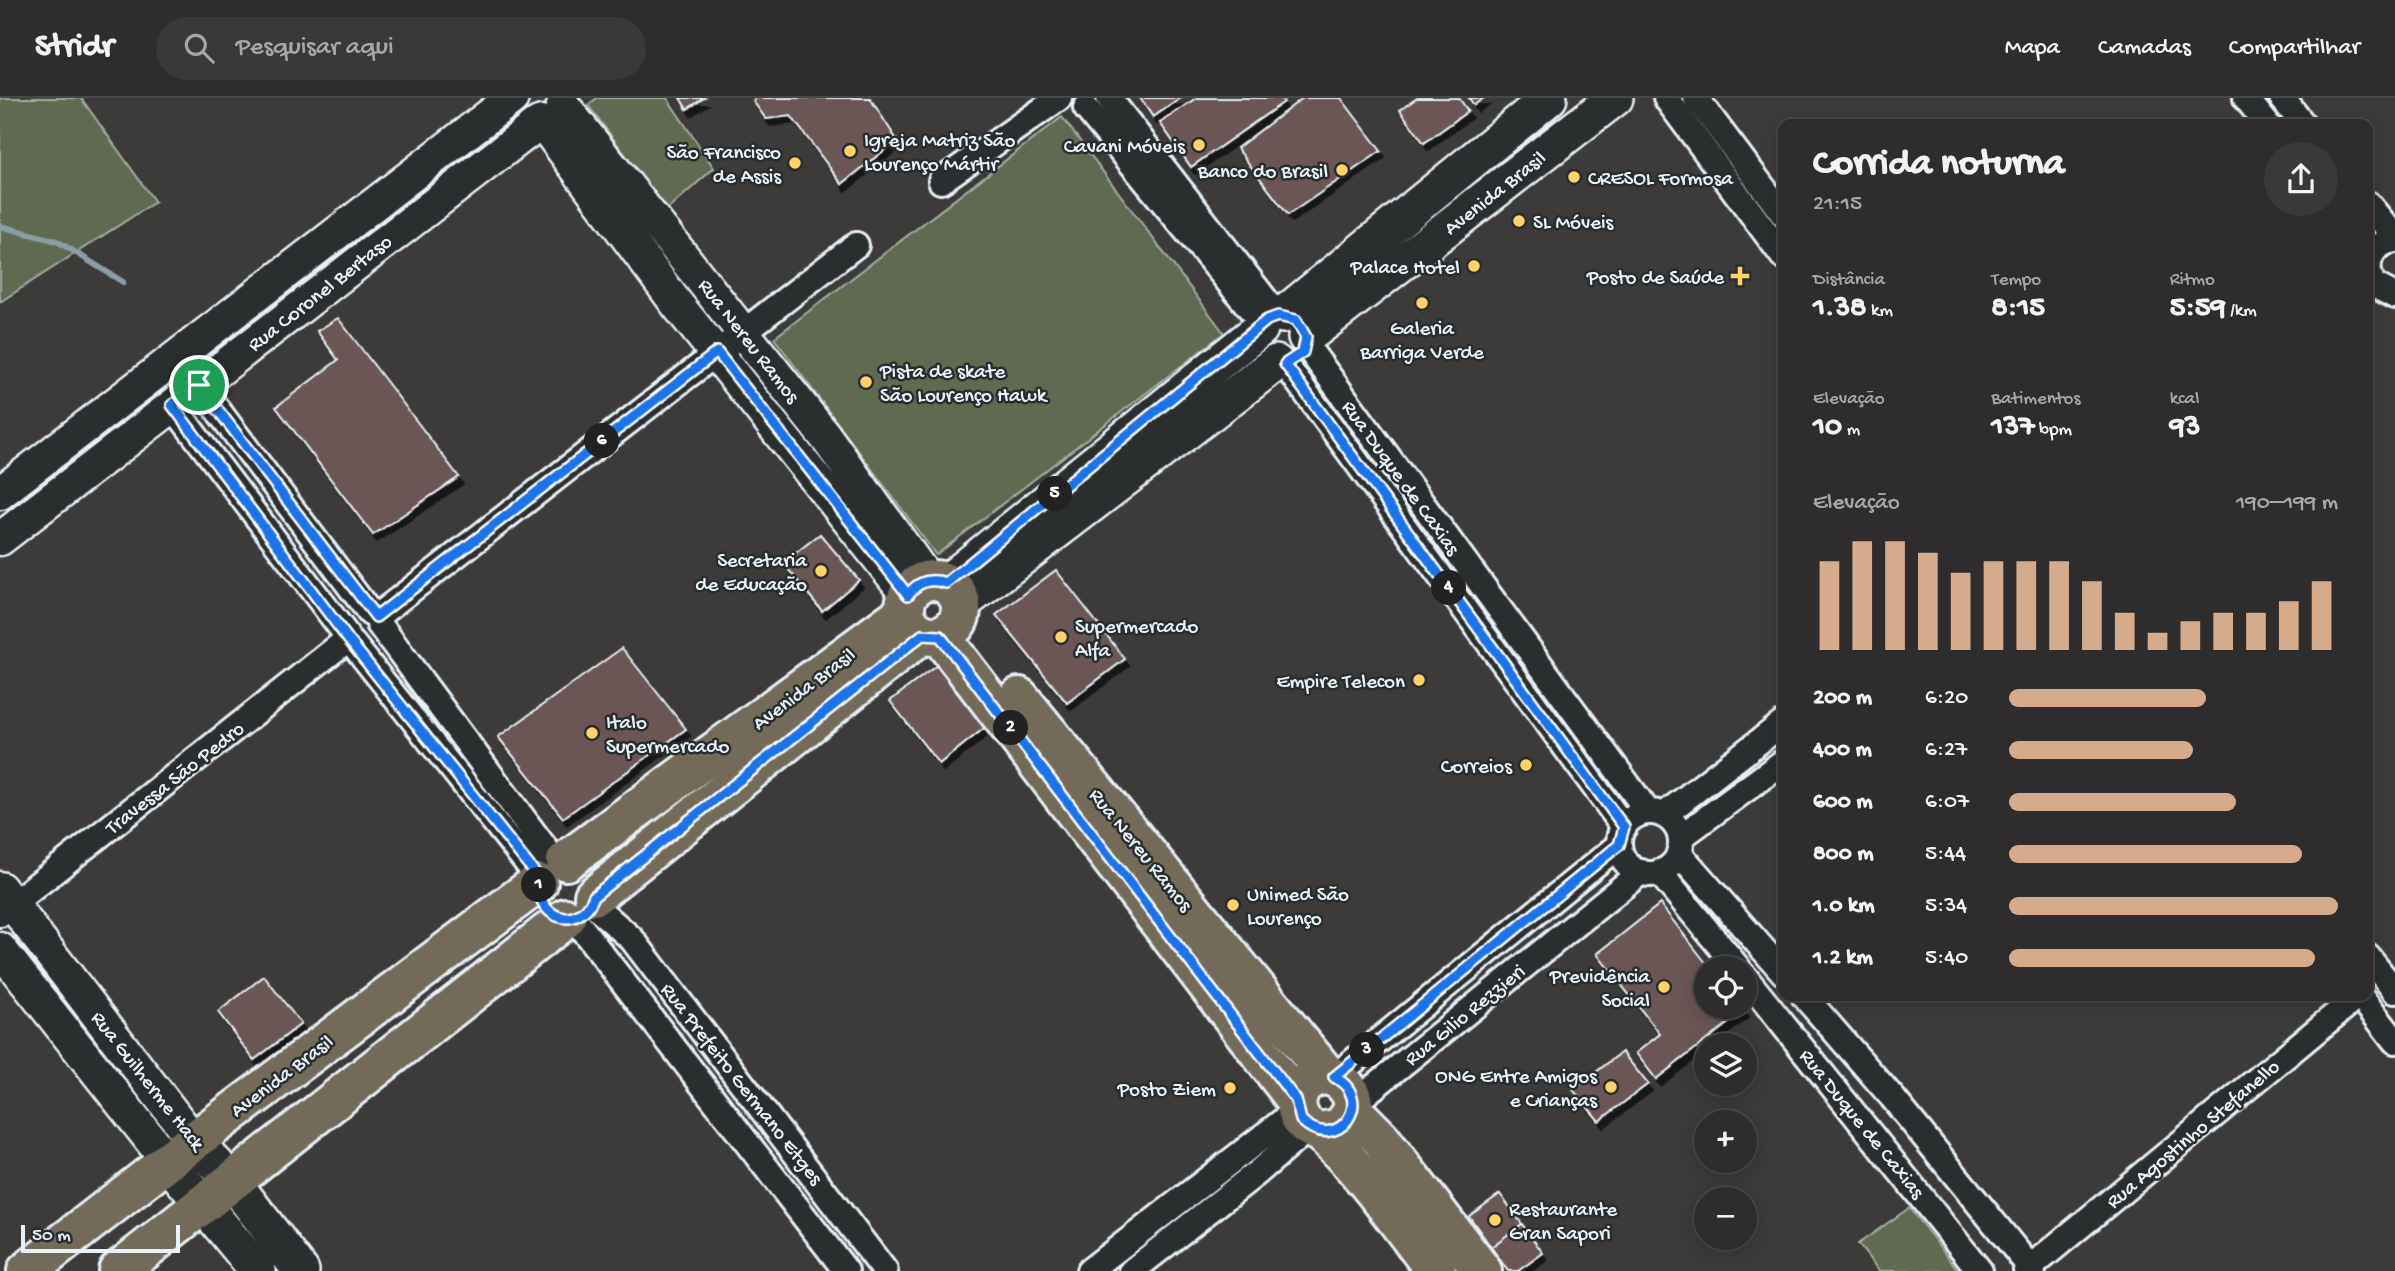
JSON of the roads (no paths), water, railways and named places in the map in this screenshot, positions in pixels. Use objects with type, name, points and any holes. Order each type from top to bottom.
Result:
[{"type":"main road","name":"Avenida Brasil","points":[[1282,337],[1549,98]]},
{"type":"main road","name":"Avenida Brasil","points":[[118,1271],[581,908],[933,608],[1282,337],[1615,98]]},
{"type":"main road","name":"Avenida Brasil","points":[[27,1271],[550,872],[933,608]]},
{"type":"main road","name":"Rua Nereu Ramos","points":[[933,608],[1342,1092],[1482,1271]]},
{"type":"main road","name":"Rua Nereu Ramos","points":[[933,608],[1306,1118],[1349,1161],[1436,1271]]},
{"type":"main road","points":[[575,862],[588,872],[593,879],[581,908],[554,915],[544,907],[539,896],[550,872],[575,862]]},
{"type":"main road","points":[[1307,1082],[1342,1092],[1340,1128],[1306,1118],[1307,1082]]},
{"type":"main road","name":"Rua Guilherme Hack","points":[[182,1152],[219,1193],[301,1271]]},
{"type":"main road","name":"Rua Guilherme Hack","points":[[219,1193],[258,1271]]},
{"type":"street","points":[[513,98],[518,111],[531,121],[556,108]]},
{"type":"street","name":"Rua Coronel Bertaso","points":[[0,493],[513,98]]},
{"type":"street","points":[[941,181],[1061,98],[1073,106],[1095,103]]},
{"type":"street","name":"Rua Duque de Caxias","points":[[1109,98],[1282,337],[1622,836]]},
{"type":"street","points":[[1666,98],[1778,249]]},
{"type":"street","points":[[1696,98],[1778,207]]},
{"type":"street","points":[[2246,98],[2263,119]]},
{"type":"street","points":[[2282,98],[2299,119]]},
{"type":"street","name":"Rua Duque de Caxias","points":[[1095,103],[1656,814]]},
{"type":"street","name":"Rua Coronel Bertaso","points":[[0,538],[556,108]]},
{"type":"street","name":"Rua Nereu Ramos","points":[[556,108],[744,331],[825,436],[933,608]]},
{"type":"street","name":"Rua Nereu Ramos","points":[[556,108],[676,303],[797,456],[933,608]]},
{"type":"street","points":[[2373,210],[2395,239],[2379,246],[2373,254]]},
{"type":"street","points":[[345,226],[366,256]]},
{"type":"street","points":[[375,618],[856,244]]},
{"type":"street","points":[[2373,282],[2391,296],[2373,308]]},
{"type":"street","points":[[199,385],[375,618],[550,872]]},
{"type":"street","points":[[172,405],[348,639],[550,872]]},
{"type":"street","points":[[797,456],[825,436]]},
{"type":"street","name":"Travessa São Pedro","points":[[5,902],[348,639],[359,646],[373,642],[377,637],[375,618]]},
{"type":"street","points":[[1656,814],[1778,727]]},
{"type":"street","points":[[1650,872],[1668,868],[1680,845],[1778,766]]},
{"type":"street","points":[[1727,956],[1650,872],[1626,862],[1622,836],[1638,815],[1656,814],[1675,824],[1680,845],[1778,966]]},
{"type":"street","name":"Rua Gilio Rezzieri","points":[[1342,1092],[1622,836]]},
{"type":"street","name":"Rua Gilio Rezzieri","points":[[1342,1092],[1650,872]]},
{"type":"street","name":"Rua Guilherme Hack","points":[[5,902],[182,1152]]},
{"type":"street","name":"Rua Prefeito Germano Etges","points":[[581,908],[632,939],[886,1271]]},
{"type":"street","name":"Rua Prefeito Germano Etges","points":[[581,908],[842,1266]]},
{"type":"street","name":"Rua Guilherme Hack","points":[[0,948],[182,1152]]},
{"type":"street","points":[[2373,964],[2385,981]]},
{"type":"street","name":"Rua Duque de Caxias","points":[[1757,992],[1862,1119],[1980,1271]]},
{"type":"street","name":"Rua Duque de Caxias","points":[[1808,1001],[1892,1097],[2030,1270]]},
{"type":"street","name":"Rua Agostinho Stefanello","points":[[2030,1270],[2353,1001]]},
{"type":"street","points":[[2363,1001],[2395,1041]]},
{"type":"street","points":[[1862,1119],[1892,1097]]},
{"type":"street","points":[[1089,1271],[1306,1118]]},
{"type":"street","points":[[1132,1271],[1258,1172],[1306,1118]]},
{"type":"street","points":[[842,1266],[864,1240]]},
{"type":"waterway","points":[[0,226],[57,241],[123,282]]},
{"type":"place","name":"Cavani Móveis","points":[[1199,145]]},
{"type":"place","name":"Igreja Matriz São Lourenço Mártir","points":[[850,151]]},
{"type":"place","name":"São Francisco de Assis","points":[[795,163]]},
{"type":"place","name":"Banco do Brasil","points":[[1342,170]]},
{"type":"place","name":"CRESOL Formosa","points":[[1574,177]]},
{"type":"place","name":"SL Móveis","points":[[1519,221]]},
{"type":"place","name":"Palace Hotel","points":[[1474,266]]},
{"type":"place","name":"Posto de Saúde","points":[[1740,276]]},
{"type":"place","name":"Galeria Barriga Verde","points":[[1422,303]]},
{"type":"place","name":"Pista de skate São Lourenço Hawk","points":[[866,382]]},
{"type":"place","name":"Secretaria de Educação","points":[[821,571]]},
{"type":"place","name":"Supermercado Alfa","points":[[1061,637]]},
{"type":"place","name":"Empire Telecon","points":[[1419,680]]},
{"type":"place","name":"Italo Supermercado","points":[[592,733]]},
{"type":"place","name":"Correios","points":[[1526,765]]},
{"type":"place","name":"Unimed São Lourenço","points":[[1233,905]]},
{"type":"place","name":"Previdência Social","points":[[1664,987]]},
{"type":"place","name":"ONG Entre Amigos e Crianças","points":[[1611,1087]]},
{"type":"place","name":"Posto Ziem","points":[[1230,1088]]},
{"type":"place","name":"Restaurante Gran Sapori","points":[[1495,1220]]}]
